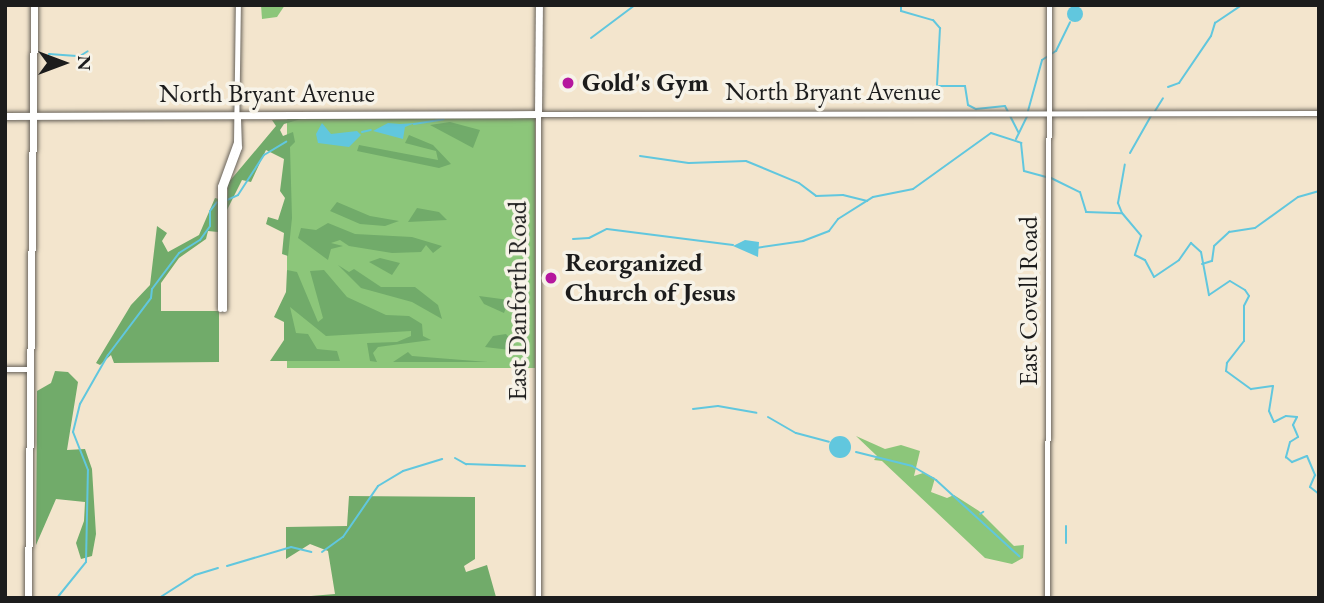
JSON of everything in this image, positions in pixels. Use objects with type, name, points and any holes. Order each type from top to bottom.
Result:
[{"type":"main road","name":"East Danforth Road","points":[[538,114],[539,5]]},
{"type":"main road","points":[[30,598],[32,6]]},
{"type":"main road","points":[[32,6],[32,67]]},
{"type":"main road","points":[[5,114],[96,114]]},
{"type":"main road","points":[[31,114],[96,114]]},
{"type":"main road","name":"North Bryant Avenue","points":[[96,114],[538,114]]},
{"type":"main road","points":[[30,547],[33,588],[30,598]]},
{"type":"main road","points":[[28,575],[33,588]]},
{"type":"street","points":[[222,309],[225,182],[239,147],[238,5]]},
{"type":"street","name":"East Covell Road","points":[[1047,598],[1049,5]]},
{"type":"street","name":"North Bryant Avenue","points":[[538,114],[1319,113]]},
{"type":"street","name":"East Danforth Road","points":[[538,114],[538,598]]},
{"type":"street","points":[[5,369],[31,369]]},
{"type":"green space","points":[[261,5],[285,5],[277,17],[262,19]]},
{"type":"green space","points":[[287,117],[535,117],[535,368],[287,368]]},
{"type":"green space","points":[[301,119],[284,124],[280,130],[283,136],[293,132],[295,142],[290,147],[292,218],[288,256],[282,254],[284,233],[266,224],[268,217],[278,220],[285,198],[280,191],[284,159],[266,150],[251,182],[242,180],[227,210],[228,183],[276,126],[272,120]]},
{"type":"green space","points":[[450,122],[480,130],[473,148],[430,125]]},
{"type":"green space","points":[[409,135],[433,145],[451,164],[439,168],[357,151],[359,145],[438,160],[436,151],[405,143]]},
{"type":"green space","points":[[215,198],[219,199],[218,232],[208,231],[206,239],[179,258],[161,283],[161,311],[219,311],[219,362],[114,363],[111,355],[100,365],[96,363],[131,305],[150,285],[157,226],[167,233],[162,241],[168,252],[199,235]]},
{"type":"green space","points":[[337,202],[370,216],[399,221],[385,226],[360,224],[330,211]]},
{"type":"green space","points":[[417,208],[439,212],[447,220],[408,222]]},
{"type":"green space","points":[[328,223],[355,234],[412,237],[442,246],[433,253],[426,245],[421,252],[392,253],[349,246],[340,240],[331,243],[343,246],[331,249],[328,260],[298,238],[301,228],[316,230]]},
{"type":"green space","points":[[380,258],[400,263],[392,275],[369,262]]},
{"type":"green space","points":[[338,265],[349,272],[354,269],[381,287],[415,287],[438,305],[442,319],[412,302],[361,288]]},
{"type":"green space","points":[[287,270],[297,272],[318,322],[323,318],[310,271],[324,270],[347,297],[386,315],[409,316],[422,324],[423,336],[431,340],[378,347],[373,353],[377,362],[370,361],[367,343],[397,342],[411,336],[411,331],[326,336],[290,307],[296,333],[308,334],[317,349],[337,351],[340,361],[270,361],[284,340],[284,322],[274,317],[286,292]]},
{"type":"green space","points":[[479,296],[509,300],[504,313],[484,304]]},
{"type":"green space","points":[[506,334],[515,344],[511,350],[485,347],[493,336]]},
{"type":"green space","points":[[408,352],[412,356],[488,362],[393,362]]},
{"type":"green space","points":[[55,371],[68,372],[78,382],[67,450],[85,449],[92,469],[96,534],[92,556],[81,559],[76,543],[84,521],[85,502],[56,499],[36,545],[37,391],[51,383]]},
{"type":"green space","points":[[856,436],[885,449],[901,445],[920,451],[914,476],[923,473],[935,478],[931,492],[947,498],[954,495],[979,511],[1014,546],[1024,545],[1023,558],[1012,564],[985,558],[882,461],[874,460],[877,456]]},
{"type":"green space","points":[[349,496],[475,497],[475,559],[464,566],[466,572],[487,565],[496,597],[287,598],[335,594],[328,551],[310,544],[286,559],[286,527],[347,526]]},
{"type":"water","points":[[1072,6],[1078,6],[1083,14],[1081,20],[1072,22],[1067,17],[1067,11]]},
{"type":"water","points":[[322,123],[331,134],[357,131],[361,135],[349,147],[318,143],[316,134]]},
{"type":"water","points":[[388,123],[415,123],[405,127],[403,139],[373,131]]},
{"type":"water","points":[[745,240],[759,242],[758,257],[733,246]]},
{"type":"water","points":[[840,436],[848,439],[851,447],[848,455],[840,458],[832,455],[829,447],[832,439]]},
{"type":"waterway","points":[[591,38],[635,5]]},
{"type":"waterway","points":[[901,5],[901,11],[933,20],[940,28],[937,86],[965,86],[968,105],[976,109],[1005,106],[1019,133]]},
{"type":"waterway","points":[[1168,87],[1179,83],[1211,36],[1215,23],[1242,5]]},
{"type":"waterway","points":[[1028,111],[1042,60],[1056,51],[1070,22]]},
{"type":"waterway","points":[[49,54],[80,56],[88,51]]},
{"type":"waterway","points":[[1155,111],[1163,98]]},
{"type":"waterway","points":[[1016,139],[1027,116]]},
{"type":"waterway","points":[[1130,153],[1151,116]]},
{"type":"waterway","points":[[414,124],[444,119]]},
{"type":"waterway","points":[[362,132],[371,130]]},
{"type":"waterway","points":[[756,248],[803,241],[829,231],[838,219],[873,197],[913,189],[991,133],[1021,143],[1024,171],[1046,177]]},
{"type":"waterway","points":[[227,200],[238,195],[264,155],[286,142]]},
{"type":"waterway","points":[[640,156],[689,163],[746,161],[799,183],[816,196],[843,195],[867,201]]},
{"type":"waterway","points":[[1122,213],[1118,203],[1125,165]]},
{"type":"waterway","points":[[1051,178],[1080,192],[1086,212],[1122,213],[1141,236],[1135,255],[1145,260],[1154,277],[1179,260],[1191,243],[1201,252],[1209,295],[1230,281],[1245,290],[1249,296],[1244,306],[1244,341],[1227,363],[1226,371],[1251,389],[1273,386],[1269,411],[1274,422],[1286,416],[1297,417],[1293,425],[1298,437],[1290,442],[1286,457],[1292,462],[1307,456],[1315,475],[1310,487],[1319,494]]},
{"type":"waterway","points":[[1202,264],[1212,261],[1214,246],[1229,232],[1255,228],[1298,197],[1319,191]]},
{"type":"waterway","points":[[57,598],[86,562],[88,470],[73,432],[80,404],[108,355],[151,298],[152,289],[179,253],[200,240],[210,226],[210,211],[217,202]]},
{"type":"waterway","points":[[573,239],[589,238],[607,229],[733,245]]},
{"type":"waterway","points":[[693,409],[718,406],[756,413]]},
{"type":"waterway","points":[[768,417],[796,433],[829,442]]},
{"type":"waterway","points":[[856,452],[912,466],[936,480],[1019,556]]},
{"type":"waterway","points":[[455,458],[466,464],[525,466]]},
{"type":"waterway","points":[[322,552],[343,537],[378,486],[403,471],[442,459]]},
{"type":"waterway","points":[[1066,526],[1066,543]]},
{"type":"waterway","points":[[227,566],[291,547],[311,552]]},
{"type":"waterway","points":[[159,598],[195,575],[218,568]]},
{"type":"place","name":"Gold's Gym","points":[[568,83]]},
{"type":"place","name":"Reorganized Church of Jesus","points":[[551,278]]}]
